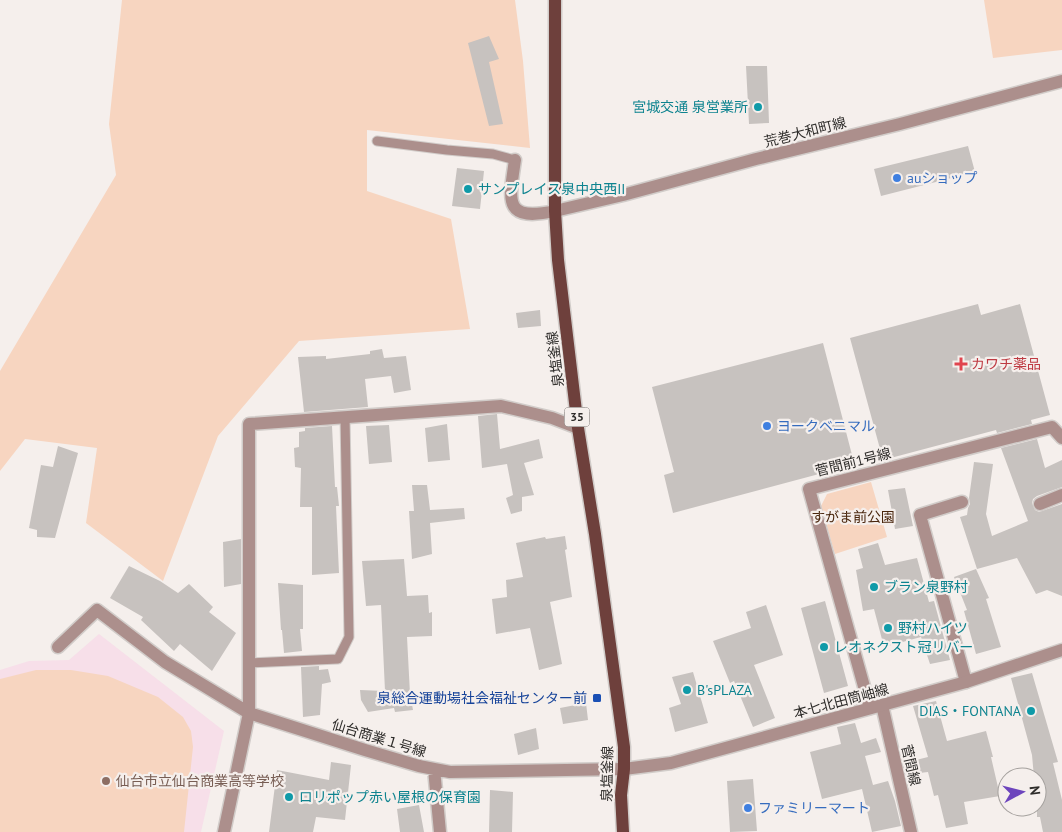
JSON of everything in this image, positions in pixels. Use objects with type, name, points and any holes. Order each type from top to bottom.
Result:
[{"type":"main road","name":"泉塩釜線","points":[[555,0],[555,211],[558,260],[578,428],[603,590],[624,748],[621,796],[623,832]]},
{"type":"street","name":"荒巻大和町線","points":[[515,160],[511,187],[512,203],[517,211],[525,214],[540,214],[623,195],[1062,81]]},
{"type":"street","points":[[224,832],[249,713],[248,424],[501,406],[552,418],[578,428]]},
{"type":"street","name":"菅間前1号線","points":[[876,707],[809,489],[1052,427],[1062,438]]},
{"type":"street","points":[[1040,504],[1062,495]]},
{"type":"street","points":[[962,502],[920,515],[966,682]]},
{"type":"street","name":"仙台商業１号線","points":[[58,647],[97,610],[165,662],[249,713],[364,750],[419,766],[450,772],[624,769]]},
{"type":"street","name":"本七北田筒岫線","points":[[624,769],[671,763],[966,682],[1062,650]]},
{"type":"street","name":"菅間線","points":[[876,707],[911,832]]},
{"type":"street","points":[[434,769],[440,832]]},
{"type":"lane","points":[[377,141],[493,154],[515,160]]},
{"type":"lane","points":[[249,663],[338,659],[349,637],[345,418]]},
{"type":"shaded area","name":"仙台市立仙台商業高等学校","points":[[99,634],[224,731],[201,832],[0,832],[0,670],[29,661],[69,660]]},
{"type":"green space","points":[[122,0],[515,0],[523,61],[530,148],[367,130],[367,191],[451,219],[470,329],[299,341],[218,436],[163,581],[86,523],[97,448],[25,439],[0,471],[0,371],[116,175],[109,124]]},
{"type":"green space","points":[[984,0],[1062,0],[1062,50],[993,58]]},
{"type":"green space","name":"すがま前公園","points":[[871,482],[887,537],[835,554],[821,506],[827,494]]},
{"type":"green space","name":"仙台市立仙台商業高等学校","points":[[36,670],[71,670],[108,676],[158,697],[183,717],[191,731],[193,747],[184,832],[0,832],[0,679]]},
{"type":"building","points":[[489,36],[499,59],[489,62],[503,124],[489,126],[468,43]]},
{"type":"building","points":[[746,66],[767,66],[769,123],[749,124]]},
{"type":"building","points":[[968,146],[975,172],[881,196],[874,169]]},
{"type":"building","name":"サンプレイス泉中央西II","points":[[457,168],[484,171],[480,209],[452,206]]},
{"type":"building","points":[[978,304],[981,315],[1020,304],[1050,415],[1031,420],[1032,424],[997,433],[996,430],[883,460],[850,338]]},
{"type":"building","points":[[540,310],[541,326],[518,328],[516,313]]},
{"type":"building","points":[[823,343],[852,455],[816,465],[819,474],[673,513],[664,475],[674,472],[652,387]]},
{"type":"building","points":[[382,349],[384,358],[406,356],[411,390],[394,393],[391,376],[365,379],[368,407],[304,412],[298,357],[326,356],[326,359],[370,354],[370,351]]},
{"type":"building","points":[[497,414],[500,449],[539,439],[543,458],[524,463],[534,495],[522,497],[522,511],[511,514],[506,498],[513,495],[507,464],[482,468],[478,416]]},
{"type":"building","points":[[447,424],[450,460],[428,462],[425,428]]},
{"type":"building","points":[[389,425],[392,462],[369,464],[366,426]]},
{"type":"building","points":[[332,426],[335,487],[337,487],[339,506],[336,506],[339,573],[312,575],[312,507],[300,507],[301,468],[295,467],[294,448],[299,447],[299,432],[305,431],[305,428]]},
{"type":"building","points":[[1037,439],[1045,468],[1062,460],[1062,487],[1037,496],[1033,499],[1032,503],[1035,510],[1039,512],[1062,504],[1062,596],[1047,590],[1036,594],[1017,558],[977,569],[960,517],[967,515],[970,504],[969,498],[974,462],[993,464],[986,514],[992,536],[1028,521],[1001,448]]},
{"type":"building","points":[[58,446],[78,453],[55,538],[37,537],[37,530],[29,528],[41,465],[53,467]]},
{"type":"building","points":[[412,485],[427,485],[430,510],[464,508],[465,519],[430,523],[432,554],[412,559],[409,511],[414,511]]},
{"type":"building","points":[[905,488],[913,526],[895,529],[888,490]]},
{"type":"building","points":[[565,536],[567,549],[565,550],[572,597],[550,602],[562,664],[539,670],[530,628],[496,634],[492,599],[507,597],[506,580],[523,577],[516,543],[545,537],[546,539]]},
{"type":"building","points":[[241,539],[241,584],[224,587],[223,542]]},
{"type":"building","points":[[878,543],[885,565],[917,558],[929,602],[934,601],[950,660],[930,664],[921,637],[884,647],[874,609],[863,611],[856,570],[863,568],[858,549]]},
{"type":"building","points":[[404,559],[407,596],[428,595],[429,613],[432,612],[432,636],[407,637],[410,694],[413,710],[395,712],[394,708],[368,712],[361,700],[360,690],[385,691],[381,605],[366,606],[362,561]]},
{"type":"building","points":[[129,566],[160,581],[178,593],[189,584],[213,607],[209,612],[236,633],[212,671],[180,644],[174,651],[141,620],[143,617],[110,598]]},
{"type":"building","points":[[976,569],[989,598],[986,599],[1001,647],[976,654],[964,611],[967,610],[954,577]]},
{"type":"building","points":[[278,583],[303,585],[303,629],[300,629],[302,651],[284,653]]},
{"type":"building","name":"レオネクスト冠リバー","points":[[825,601],[848,686],[824,693],[801,608]]},
{"type":"building","points":[[766,605],[783,655],[754,665],[775,718],[753,727],[734,681],[730,683],[713,641],[751,628],[746,612]]},
{"type":"building","points":[[319,666],[319,670],[328,669],[331,682],[322,684],[320,715],[303,717],[301,667]]},
{"type":"building","name":"B'sPLAZA","points":[[693,672],[708,723],[675,732],[669,708],[681,704],[672,677]]},
{"type":"building","points":[[1032,673],[1058,762],[1053,763],[1062,800],[1062,832],[1043,832],[1040,817],[1047,817],[1047,767],[1033,767],[1032,755],[1011,678]]},
{"type":"building","points":[[936,701],[947,741],[986,731],[993,757],[991,757],[997,783],[997,796],[964,802],[968,824],[946,828],[938,795],[934,796],[928,772],[911,774],[908,762],[928,757],[913,706]]},
{"type":"building","points":[[586,703],[588,720],[563,724],[560,708]]},
{"type":"building","points":[[855,723],[861,743],[876,738],[881,752],[865,756],[873,785],[888,781],[901,826],[872,832],[862,789],[822,799],[810,752],[841,744],[837,727]]},
{"type":"building","points":[[536,728],[539,749],[518,755],[514,734]]},
{"type":"building","points":[[331,762],[351,765],[345,820],[316,817],[313,832],[269,832],[277,770],[329,780]]},
{"type":"building","points":[[753,779],[757,831],[730,832],[727,781]]},
{"type":"building","points":[[490,790],[513,792],[512,832],[489,832]]},
{"type":"building","points":[[419,805],[424,832],[400,832],[397,809]]},
{"type":"place","name":"宮城交通 泉営業所","points":[[758,107]]},
{"type":"place","name":"auショップ","points":[[897,178]]},
{"type":"place","name":"サンプレイス泉中央西II","points":[[468,189]]},
{"type":"place","name":"カワチ薬品","points":[[961,364]]},
{"type":"place","name":"ヨークベニマル","points":[[767,426]]},
{"type":"place","name":"ブラン泉野村","points":[[874,587]]},
{"type":"place","name":"野村ハイツ","points":[[888,628]]},
{"type":"place","name":"レオネクスト冠リバー","points":[[824,647]]},
{"type":"place","name":"B'sPLAZA","points":[[687,690]]},
{"type":"place","name":"泉総合運動場社会福祉センター前","points":[[597,698]]},
{"type":"place","name":"DIAS・FONTANA","points":[[1031,711]]},
{"type":"place","name":"仙台市立仙台商業高等学校","points":[[106,781]]},
{"type":"place","name":"ロリポップ赤い屋根の保育園","points":[[289,797]]},
{"type":"place","name":"ファミリーマート","points":[[748,808]]}]
